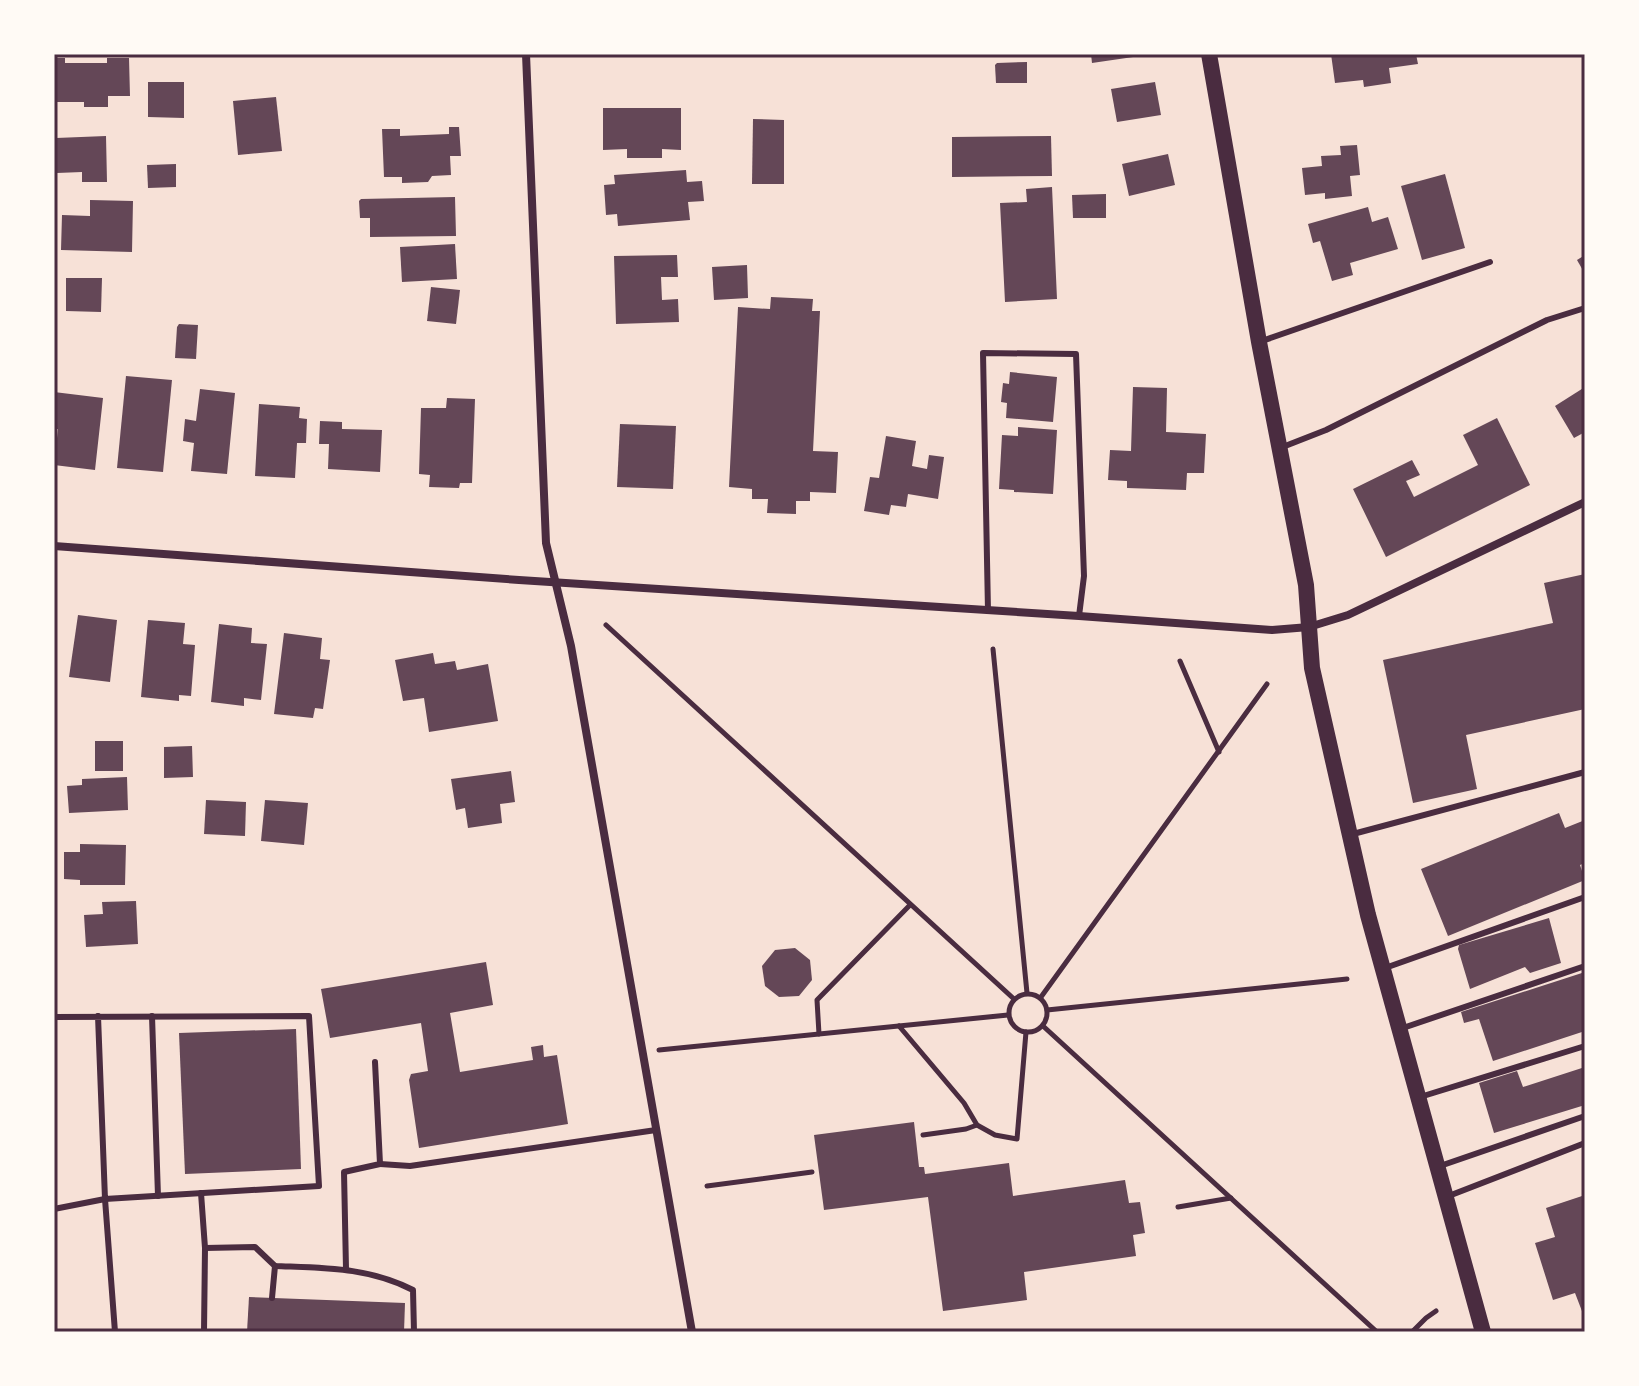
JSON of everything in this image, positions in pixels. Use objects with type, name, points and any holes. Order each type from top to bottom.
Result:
[{"type":"main road","points":[[1209,54],[1259,342],[1306,585],[1312,668],[1383,969],[1483,1332]]},
{"type":"street","points":[[526,54],[546,543],[571,646],[692,1332]]},
{"type":"street","points":[[54,546],[1272,630],[1309,627],[1348,615],[1585,502]]},
{"type":"lane","points":[[1259,342],[1490,262]]},
{"type":"lane","points":[[1280,448],[1354,416],[1547,320],[1585,308]]},
{"type":"lane","points":[[988,611],[983,353],[1076,354],[1084,576],[1079,616]]},
{"type":"lane","points":[[1349,835],[1585,772]]},
{"type":"lane","points":[[1383,969],[1585,897]]},
{"type":"lane","points":[[1400,1029],[1585,966]]},
{"type":"lane","points":[[98,1016],[105,1199],[115,1332]]},
{"type":"lane","points":[[152,1016],[158,1196]]},
{"type":"lane","points":[[54,1017],[309,1016],[319,1186],[105,1199],[54,1209]]},
{"type":"lane","points":[[1418,1098],[1585,1046]]},
{"type":"lane","points":[[375,1062],[380,1164]]},
{"type":"lane","points":[[1437,1167],[1585,1116]]},
{"type":"lane","points":[[346,1269],[344,1172],[380,1164],[410,1166],[656,1130]]},
{"type":"lane","points":[[1446,1197],[1585,1143]]},
{"type":"lane","points":[[201,1193],[205,1248],[204,1332]]},
{"type":"lane","points":[[205,1248],[255,1247],[275,1266],[346,1269],[392,1279],[413,1290],[414,1332]]},
{"type":"lane","points":[[272,1298],[275,1266]]},
{"type":"path","points":[[606,625],[1014,999]]},
{"type":"path","points":[[993,649],[1027,993]]},
{"type":"path","points":[[1180,661],[1219,752]]},
{"type":"path","points":[[1041,997],[1267,684]]},
{"type":"path","points":[[819,1034],[817,1000],[910,905]]},
{"type":"path","points":[[1047,1010],[1347,979]]},
{"type":"path","points":[[1027,993],[1041,997],[1047,1010],[1043,1026],[1026,1032],[1011,1023],[1008,1015],[1014,999],[1027,993]]},
{"type":"path","points":[[642,1052],[1008,1015]]},
{"type":"path","points":[[899,1026],[964,1103],[977,1125],[995,1135],[1017,1139],[1026,1032]]},
{"type":"path","points":[[1043,1026],[1377,1332]]},
{"type":"path","points":[[923,1135],[977,1125]]},
{"type":"path","points":[[707,1186],[812,1172]]},
{"type":"path","points":[[1178,1207],[1231,1198]]},
{"type":"path","points":[[1412,1332],[1436,1311]]},
{"type":"building","points":[[1091,54],[1140,54],[1140,56],[1092,63]]},
{"type":"building","points":[[1331,54],[1416,54],[1418,64],[1389,68],[1391,83],[1364,87],[1363,80],[1335,83]]},
{"type":"building","points":[[54,58],[65,58],[65,63],[107,63],[107,58],[129,58],[130,96],[108,96],[108,107],[84,107],[84,102],[54,102]]},
{"type":"building","points":[[1027,62],[1027,83],[996,83],[997,63]]},
{"type":"building","points":[[148,82],[184,82],[184,118],[148,117]]},
{"type":"building","points":[[1155,82],[1161,115],[1117,122],[1111,89]]},
{"type":"building","points":[[276,97],[282,151],[238,155],[233,101]]},
{"type":"building","points":[[603,108],[681,108],[681,150],[662,149],[662,158],[627,158],[627,149],[603,150]]},
{"type":"building","points":[[753,119],[784,120],[784,184],[752,184]]},
{"type":"building","points":[[449,127],[459,127],[461,156],[450,156],[451,175],[432,176],[428,182],[402,183],[402,177],[384,177],[382,129],[400,129],[400,136],[449,134]]},
{"type":"building","points":[[106,136],[107,182],[82,182],[82,172],[57,173],[56,138]]},
{"type":"building","points":[[1051,136],[1052,176],[952,177],[952,137]]},
{"type":"building","points":[[1357,145],[1360,175],[1350,176],[1352,196],[1325,199],[1325,193],[1305,195],[1302,168],[1322,166],[1321,156],[1341,155],[1340,146]]},
{"type":"building","points":[[1168,154],[1175,185],[1129,196],[1122,164]]},
{"type":"building","points":[[176,164],[176,187],[148,188],[147,165]]},
{"type":"building","points":[[686,170],[687,182],[702,181],[704,201],[688,202],[690,220],[618,226],[617,214],[606,215],[604,185],[615,184],[614,175]]},
{"type":"building","points":[[1445,174],[1465,248],[1422,260],[1401,186]]},
{"type":"building","points":[[1052,187],[1057,299],[1005,302],[1000,203],[1027,202],[1026,189]]},
{"type":"building","points":[[1106,194],[1106,218],[1073,218],[1072,195]]},
{"type":"building","points":[[455,197],[456,236],[370,237],[370,218],[360,218],[361,199]]},
{"type":"building","points":[[90,200],[133,201],[132,252],[61,250],[62,215],[90,216]]},
{"type":"building","points":[[1368,207],[1372,222],[1388,217],[1398,249],[1350,263],[1353,275],[1332,281],[1320,241],[1313,243],[1308,224]]},
{"type":"building","points":[[455,244],[457,279],[402,282],[400,247]]},
{"type":"building","points":[[677,255],[678,277],[661,277],[662,300],[678,299],[679,322],[616,324],[614,256]]},
{"type":"building","points":[[1585,255],[1585,274],[1577,260]]},
{"type":"building","points":[[747,265],[748,298],[714,300],[712,267]]},
{"type":"building","points":[[66,278],[102,278],[101,312],[66,311]]},
{"type":"building","points":[[431,287],[460,290],[456,324],[427,321]]},
{"type":"building","points":[[771,297],[813,299],[812,311],[820,311],[813,451],[838,452],[836,493],[810,492],[810,501],[796,501],[796,514],[767,513],[768,499],[752,499],[752,489],[729,487],[738,307],[770,309]]},
{"type":"building","points":[[179,324],[198,325],[196,359],[175,358]]},
{"type":"building","points":[[1010,372],[1057,377],[1053,422],[1006,418],[1007,403],[1001,402],[1003,383],[1009,384]]},
{"type":"building","points":[[126,376],[172,380],[163,472],[117,468]]},
{"type":"building","points":[[1133,387],[1167,388],[1166,432],[1206,434],[1204,473],[1187,473],[1186,490],[1127,488],[1127,481],[1108,480],[1110,450],[1131,451]]},
{"type":"building","points":[[1585,387],[1585,432],[1574,438],[1555,406]]},
{"type":"building","points":[[200,389],[235,393],[227,474],[191,471],[194,443],[183,441],[185,419],[196,421]]},
{"type":"building","points":[[54,392],[103,398],[95,470],[54,465],[58,429],[54,429]]},
{"type":"building","points":[[447,398],[475,399],[472,483],[460,483],[459,488],[429,487],[430,475],[419,474],[421,408],[446,408]]},
{"type":"building","points":[[259,404],[300,407],[299,418],[307,419],[306,443],[297,443],[295,478],[255,476]]},
{"type":"building","points":[[1497,418],[1530,485],[1386,557],[1353,489],[1412,460],[1420,475],[1406,481],[1414,497],[1478,465],[1463,435]]},
{"type":"building","points":[[320,421],[342,422],[342,429],[382,430],[380,472],[328,469],[329,444],[319,444]]},
{"type":"building","points":[[620,424],[676,426],[673,489],[617,487]]},
{"type":"building","points":[[1018,427],[1057,430],[1053,494],[999,489],[1002,435],[1018,436]]},
{"type":"building","points":[[886,436],[916,441],[912,466],[927,469],[929,455],[944,457],[938,499],[908,494],[906,507],[891,505],[889,515],[864,511],[870,477],[879,478]]},
{"type":"building","points":[[1585,574],[1585,709],[1466,735],[1477,789],[1413,803],[1383,660],[1553,623],[1544,583]]},
{"type":"building","points":[[78,615],[117,620],[110,682],[69,677]]},
{"type":"building","points":[[148,620],[185,623],[183,644],[195,645],[191,696],[179,695],[179,701],[141,697]]},
{"type":"building","points":[[219,624],[252,628],[251,643],[267,644],[261,700],[244,698],[244,706],[211,702]]},
{"type":"building","points":[[284,633],[322,638],[320,659],[330,660],[323,709],[315,708],[313,718],[274,714]]},
{"type":"building","points":[[433,653],[435,664],[455,661],[457,670],[488,664],[498,721],[429,732],[424,698],[403,701],[395,660]]},
{"type":"building","points":[[95,741],[123,741],[123,771],[95,771]]},
{"type":"building","points":[[192,746],[193,777],[164,778],[164,747]]},
{"type":"building","points":[[511,771],[515,802],[500,804],[502,823],[468,828],[465,808],[456,810],[451,779]]},
{"type":"building","points":[[127,777],[128,810],[69,813],[67,786],[82,785],[82,779]]},
{"type":"building","points":[[206,800],[246,802],[245,836],[204,834]]},
{"type":"building","points":[[265,800],[308,803],[304,845],[261,841]]},
{"type":"building","points":[[1559,813],[1565,828],[1585,820],[1585,863],[1580,865],[1585,880],[1448,936],[1421,869]]},
{"type":"building","points":[[80,844],[126,845],[125,885],[80,885],[80,880],[64,879],[64,852],[80,852]]},
{"type":"building","points":[[136,901],[138,944],[86,947],[84,915],[103,914],[102,902]]},
{"type":"building","points":[[1549,918],[1561,963],[1530,973],[1525,967],[1470,989],[1459,945]]},
{"type":"building","points":[[795,948],[810,960],[812,980],[799,996],[779,997],[765,986],[762,966],[775,950]]},
{"type":"building","points":[[486,962],[493,1005],[450,1013],[460,1072],[533,1060],[531,1047],[543,1045],[544,1057],[557,1055],[568,1124],[419,1148],[409,1080],[411,1074],[428,1071],[421,1023],[330,1038],[321,989]]},
{"type":"building","points":[[1585,972],[1585,1031],[1493,1061],[1479,1019],[1464,1023],[1461,1012]]},
{"type":"building","points":[[296,1029],[301,1169],[185,1174],[179,1033]]},
{"type":"building","points":[[1585,1067],[1585,1105],[1494,1133],[1479,1083],[1517,1071],[1523,1087]]},
{"type":"building","points":[[914,1122],[919,1167],[924,1167],[925,1174],[1009,1163],[1013,1196],[1125,1180],[1129,1203],[1140,1202],[1145,1233],[1133,1235],[1136,1256],[1024,1272],[1027,1300],[943,1311],[928,1197],[824,1210],[814,1135]]},
{"type":"building","points":[[1585,1195],[1585,1319],[1575,1293],[1553,1300],[1535,1243],[1555,1237],[1546,1208]]},
{"type":"building","points":[[249,1297],[405,1303],[404,1332],[247,1332]]}]
